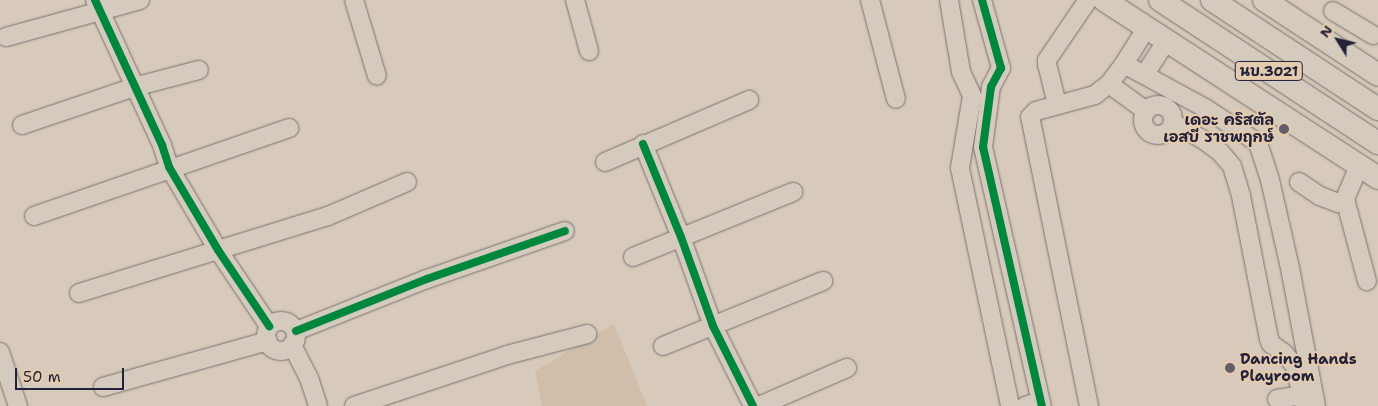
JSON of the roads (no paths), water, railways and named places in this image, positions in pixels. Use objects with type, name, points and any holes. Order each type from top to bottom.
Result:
[{"type":"main road","name":"นบ.3021","points":[[1104,0],[1373,178]]},
{"type":"main road","name":"นบ.3021","points":[[1160,0],[1378,143]]},
{"type":"main road","name":"นบ.3021","points":[[1212,0],[1378,109]]},
{"type":"main road","points":[[1264,0],[1378,76]]},
{"type":"street","points":[[6,37],[97,6],[140,0]]},
{"type":"street","points":[[354,0],[377,76]]},
{"type":"street","points":[[575,0],[590,51]]},
{"type":"street","points":[[870,0],[896,99]]},
{"type":"street","points":[[949,0],[961,72],[972,96],[960,168],[1010,406]]},
{"type":"street","points":[[982,0],[1001,68],[992,87],[982,147],[1036,404]]},
{"type":"street","points":[[1055,96],[1047,65],[1048,60],[1088,0]]},
{"type":"street","points":[[97,6],[162,145],[169,168],[276,349],[282,350],[294,338],[426,279],[565,231]]},
{"type":"street","points":[[1325,40],[1334,17],[1332,6]]},
{"type":"street","points":[[1332,6],[1373,34]]},
{"type":"street","points":[[1089,406],[1030,117],[1036,111],[1095,95],[1109,84],[1147,27]]},
{"type":"street","points":[[1145,74],[1167,40]]},
{"type":"street","points":[[1124,64],[1205,108],[1258,143],[1270,180],[1286,251],[1299,358],[1309,400],[1277,399]]},
{"type":"street","points":[[22,125],[134,87],[199,70]]},
{"type":"street","points":[[1109,84],[1146,111],[1144,123],[1150,133],[1161,135],[1171,129],[1173,123],[1220,152],[1232,166],[1242,196],[1269,339],[1271,344],[1299,358]]},
{"type":"street","points":[[605,162],[643,144],[749,100]]},
{"type":"street","points":[[34,216],[289,128]]},
{"type":"street","points":[[643,144],[681,237],[712,326],[753,406]]},
{"type":"street","points":[[1299,182],[1320,196],[1338,203],[1373,178]]},
{"type":"street","points":[[79,292],[328,216],[407,182]]},
{"type":"street","points":[[633,257],[793,192]]},
{"type":"street","points":[[1345,199],[1367,281]]},
{"type":"street","points":[[663,346],[823,281]]},
{"type":"street","points":[[103,387],[268,334],[277,322],[284,322],[289,323],[318,406]]},
{"type":"street","points":[[354,406],[507,355],[587,334]]},
{"type":"street","points":[[0,352],[18,406]]},
{"type":"street","points":[[758,406],[847,368]]},
{"type":"place","name":"เดอะ คริสตัล เอสบี ราชพฤกษ์","points":[[1284,129]]},
{"type":"place","name":"Dancing Hands Playroom","points":[[1230,368]]}]
